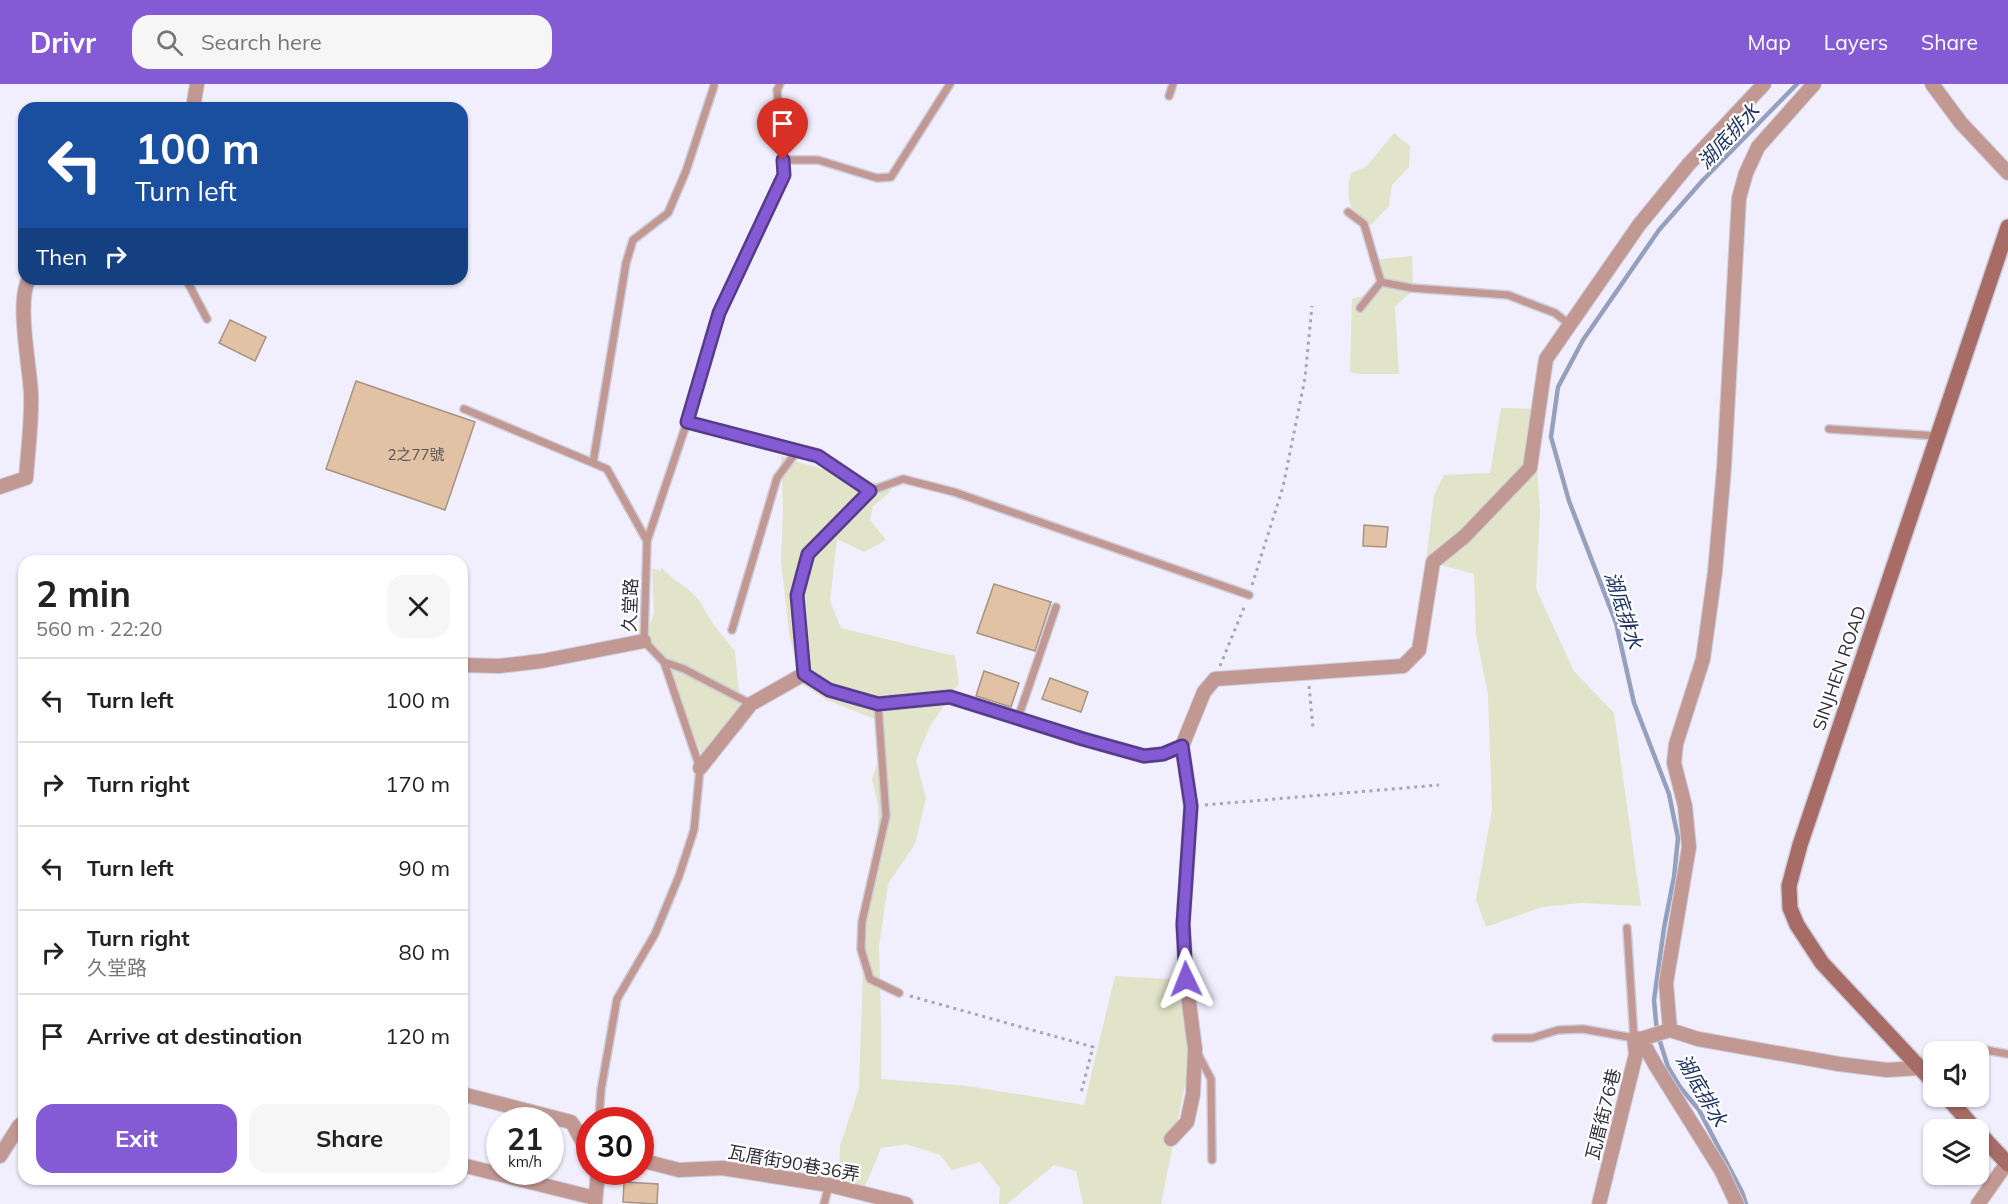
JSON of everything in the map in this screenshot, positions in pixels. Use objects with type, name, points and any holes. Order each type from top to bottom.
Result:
[{"type":"street","points":[[194,102],[197,84]]},
{"type":"street","points":[[1170,1139],[1187,1122],[1193,1094],[1195,1049],[1186,979],[1183,924],[1191,806],[1182,746],[1204,692],[1215,679],[1403,666],[1419,650],[1433,562],[1465,536],[1530,468],[1546,359],[1639,225],[1688,165],[1764,84]]},
{"type":"street","points":[[1670,1030],[1666,983],[1689,848],[1685,806],[1674,763],[1676,744],[1703,659],[1715,572],[1724,468],[1739,198],[1746,173],[1758,147],[1814,84]]},
{"type":"street","points":[[1932,84],[1961,123],[2008,173]]},
{"type":"street","name":"SINJHEN ROAD","points":[[1923,1061],[1822,963],[1797,926],[1790,908],[1789,886],[1800,845],[2008,227]]},
{"type":"street","points":[[0,487],[26,478],[31,396],[23,307],[26,285]]},
{"type":"street","points":[[468,665],[499,666],[542,661],[644,641]]},
{"type":"street","points":[[700,768],[751,704],[804,674],[829,690],[878,704],[950,697],[1144,756],[1163,754],[1182,746]]},
{"type":"street","points":[[1737,1204],[1721,1170],[1638,1038],[1670,1030],[1698,1039],[1839,1064],[1887,1070],[1923,1066]]},
{"type":"street","name":"瓦厝街76巷","points":[[1599,1204],[1638,1038]]},
{"type":"street","points":[[468,1096],[571,1122],[576,1128]]},
{"type":"street","points":[[1956,1107],[1966,1119]]},
{"type":"street","points":[[0,1156],[18,1128]]},
{"type":"street","points":[[1978,1204],[2008,1164],[1989,1144]]},
{"type":"street","name":"瓦厝街90巷36弄","points":[[654,1164],[679,1170],[722,1168],[829,1185],[906,1204]]},
{"type":"street","points":[[468,1167],[595,1201],[597,1185]]},
{"type":"lane","name":"久堂路","points":[[600,1107],[617,999],[655,934],[679,876],[694,830],[700,768],[664,662],[644,641],[647,541],[687,422],[719,313],[784,175],[777,90],[780,84]]},
{"type":"lane","points":[[783,160],[818,160],[877,178],[891,177],[950,84]]},
{"type":"lane","points":[[1168,96],[1173,84]]},
{"type":"lane","points":[[593,463],[626,262],[633,240],[668,213],[686,171],[714,86]]},
{"type":"lane","points":[[1348,212],[1364,224],[1381,282]]},
{"type":"lane","points":[[1381,282],[1411,288],[1508,295],[1555,313],[1569,324]]},
{"type":"lane","points":[[1360,308],[1381,282]]},
{"type":"lane","points":[[189,285],[207,319]]},
{"type":"lane","points":[[465,409],[606,469],[647,541]]},
{"type":"lane","points":[[687,422],[818,456],[870,491]]},
{"type":"lane","points":[[1829,429],[1938,436]]},
{"type":"lane","points":[[732,630],[777,478],[797,451]]},
{"type":"lane","points":[[804,674],[797,595],[808,554],[870,491],[903,479],[954,492],[1249,595]]},
{"type":"lane","points":[[1018,718],[1056,607]]},
{"type":"lane","points":[[664,662],[684,669],[751,704]]},
{"type":"lane","points":[[878,704],[886,816],[862,922],[861,949],[870,979],[899,993]]},
{"type":"lane","points":[[1496,1038],[1532,1038],[1558,1030],[1583,1029],[1638,1038],[1626,928]]},
{"type":"lane","points":[[1195,1049],[1211,1079],[1212,1160]]},
{"type":"lane","points":[[1989,1050],[2008,1054]]},
{"type":"lane","points":[[824,1204],[829,1185]]},
{"type":"path","points":[[1215,679],[1249,595],[1284,487],[1305,378],[1312,306]]},
{"type":"path","points":[[1307,672],[1313,728]]},
{"type":"path","points":[[1191,806],[1439,785]]},
{"type":"path","points":[[899,993],[1094,1047],[1081,1093]]},
{"type":"green space","points":[[1394,133],[1410,146],[1409,167],[1392,185],[1389,206],[1371,225],[1358,221],[1349,198],[1351,173],[1366,167]]},
{"type":"green space","points":[[1412,256],[1413,290],[1395,307],[1399,374],[1350,372],[1352,299],[1378,291],[1373,260]]},
{"type":"green space","points":[[1501,408],[1547,409],[1537,467],[1540,512],[1536,589],[1574,671],[1614,713],[1641,906],[1581,903],[1542,907],[1486,927],[1476,899],[1492,810],[1488,695],[1476,635],[1474,574],[1426,561],[1434,495],[1444,475],[1490,473]]},
{"type":"green space","points":[[781,455],[797,462],[877,483],[898,477],[889,493],[873,506],[870,520],[886,540],[864,552],[837,539],[830,601],[841,628],[955,656],[959,683],[929,728],[916,760],[926,798],[915,844],[888,884],[879,947],[881,1079],[968,1086],[1084,1105],[1115,976],[1183,980],[1194,1040],[1161,1204],[1083,1204],[1076,1171],[1054,1165],[1007,1204],[999,1204],[1000,1188],[980,1162],[952,1170],[940,1155],[906,1144],[881,1148],[864,1189],[839,1175],[840,1146],[859,1089],[863,967],[862,914],[878,828],[878,805],[872,779],[880,756],[877,720],[827,700],[800,683],[789,633],[781,561],[783,507]]},
{"type":"green space","points":[[652,568],[660,571],[662,568],[699,600],[714,625],[735,651],[744,727],[719,752],[705,762],[664,663],[644,641],[654,613]]},
{"type":"building","points":[[230,320],[266,337],[255,361],[219,343]]},
{"type":"building","points":[[356,381],[475,422],[445,510],[326,469]]},
{"type":"building","points":[[1364,525],[1388,527],[1386,547],[1363,546]]},
{"type":"building","points":[[994,584],[1051,602],[1035,651],[977,633]]},
{"type":"building","points":[[984,671],[1019,683],[1011,707],[976,696]]},
{"type":"building","points":[[1050,678],[1088,692],[1081,712],[1042,699]]},
{"type":"building","points":[[658,1184],[657,1204],[623,1202],[624,1185]]},
{"type":"waterway","name":"湖底排水","points":[[1746,1204],[1699,1110],[1680,1087],[1668,1067],[1657,1032],[1654,1000],[1678,838],[1669,794],[1634,703],[1616,623],[1569,501],[1551,437],[1558,387],[1583,340],[1659,230],[1703,180],[1797,84]]},
{"type":"route","points":[[783,160],[784,175],[719,313],[687,422],[818,456],[870,491],[808,554],[797,595],[804,674],[829,690],[878,704],[950,697],[1144,756],[1163,754],[1182,746],[1191,806],[1183,924],[1186,979]]}]
